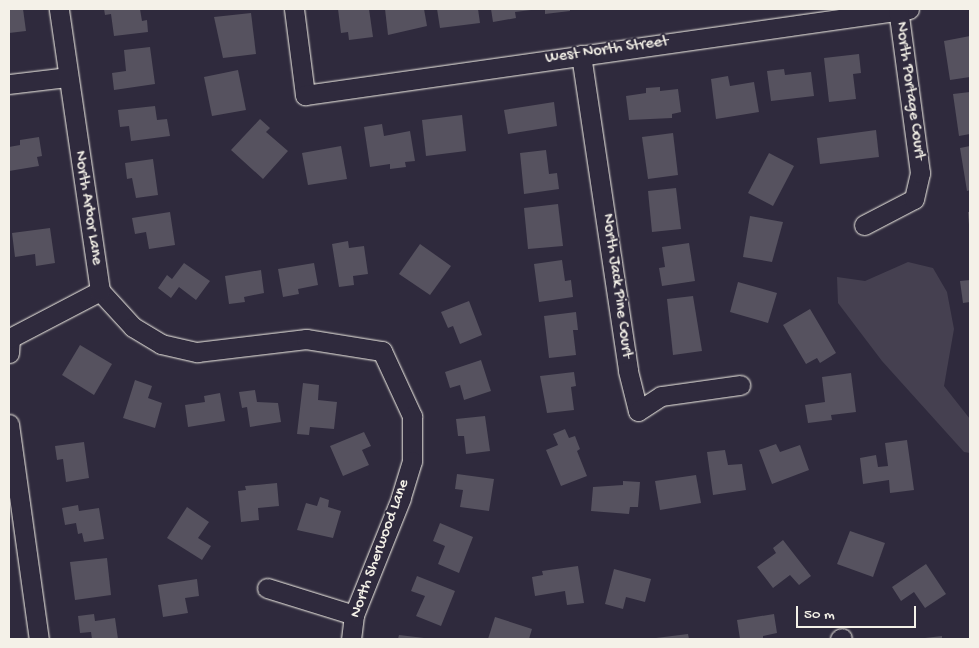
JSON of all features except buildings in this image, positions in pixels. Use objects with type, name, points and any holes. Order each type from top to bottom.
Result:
[{"type":"street","name":"North Arbor Lane","points":[[60,9],[68,77],[100,291]]},
{"type":"street","name":"West North Street","points":[[294,9],[306,95],[901,9]]},
{"type":"street","name":"North Portage Court","points":[[864,225],[914,199],[920,173],[901,9]]},
{"type":"street","name":"North Jack Pine Court","points":[[581,55],[628,372],[638,411],[661,396],[740,385]]},
{"type":"street","points":[[9,84],[68,77]]},
{"type":"street","points":[[9,353],[10,338],[100,291]]},
{"type":"street","name":"North Sherwood Lane","points":[[100,291],[133,328],[161,344],[197,352],[306,339],[382,351],[412,416],[412,461],[401,498],[354,615],[351,639]]},
{"type":"street","points":[[9,424],[39,639]]},
{"type":"street","points":[[267,588],[354,615]]},
{"type":"shaded area","points":[[908,262],[933,268],[947,292],[954,329],[944,386],[970,419],[970,453],[964,452],[882,361],[838,303],[837,277],[865,281]]}]
